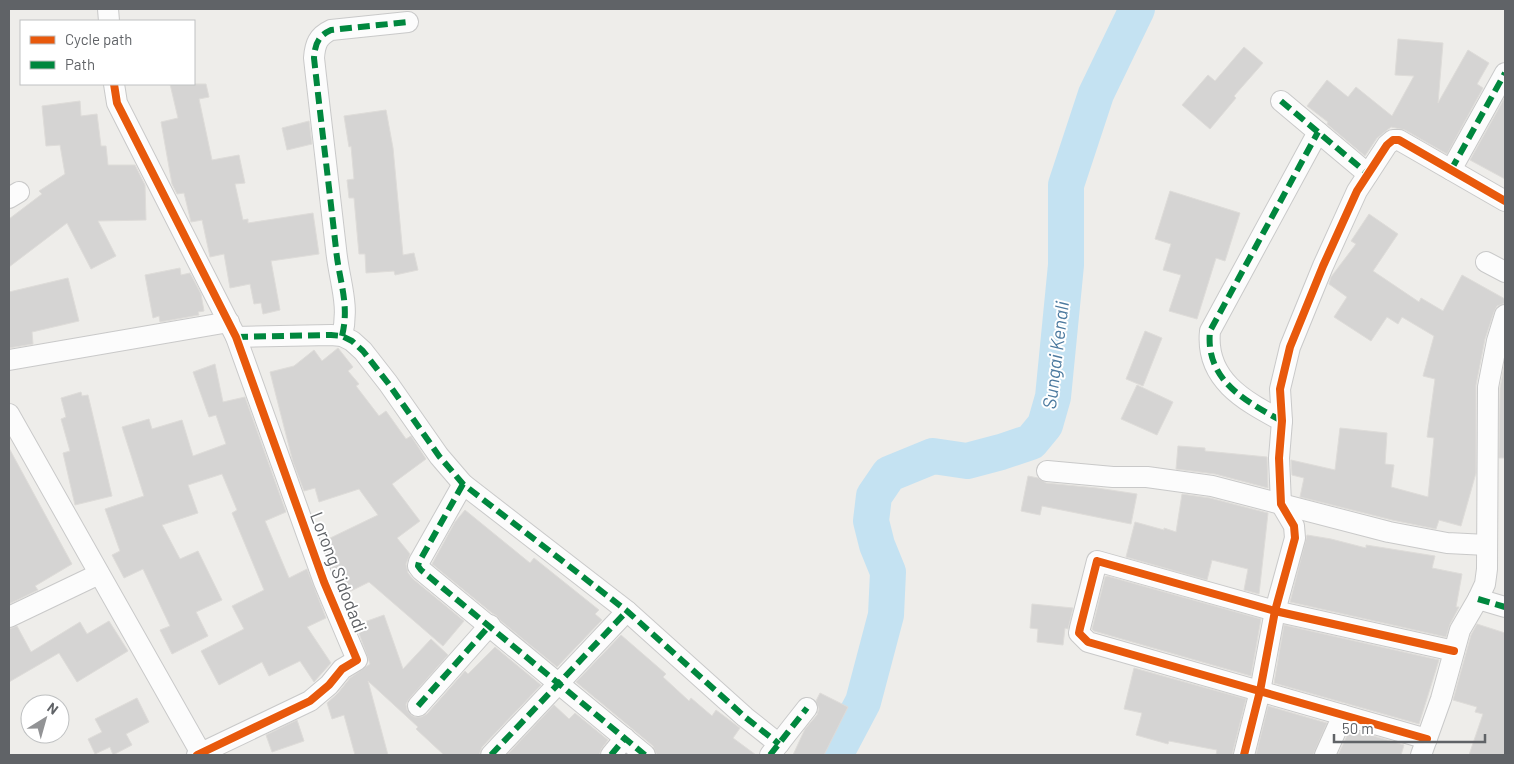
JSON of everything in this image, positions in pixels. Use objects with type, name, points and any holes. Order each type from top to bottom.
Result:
[{"type":"street","points":[[342,336],[346,320],[345,297],[337,261],[314,58],[315,50],[317,41],[324,33],[330,30],[408,22]]},
{"type":"street","points":[[1451,170],[1505,73]]},
{"type":"street","points":[[114,85],[117,102],[233,330]]},
{"type":"street","points":[[1281,101],[1368,174]]},
{"type":"street","points":[[1282,421],[1249,403],[1232,389],[1215,366],[1208,346],[1210,331],[1318,132]]},
{"type":"street","points":[[1244,755],[1260,691],[1275,611],[1295,538],[1294,526],[1281,504],[1279,458],[1282,421],[1280,389],[1290,347],[1326,258],[1357,191],[1387,145],[1400,140],[1505,201]]},
{"type":"street","points":[[1486,262],[1505,272]]},
{"type":"street","points":[[1454,651],[1275,611],[1097,561],[1079,634],[1088,642],[1343,715],[1424,747],[1441,699],[1460,630],[1485,584],[1488,386],[1497,341],[1505,315]]},
{"type":"street","points":[[9,360],[233,330],[342,336],[357,344],[363,351],[439,456],[463,484],[628,611],[745,717],[774,750],[806,708]]},
{"type":"street","name":"Lorong Sidodadi","points":[[200,755],[310,701],[329,685],[342,669],[357,660],[324,582],[233,330]]},
{"type":"street","points":[[9,414],[200,755]]},
{"type":"street","points":[[1047,471],[1113,477],[1146,477],[1212,486],[1389,532],[1447,543],[1487,545]]},
{"type":"street","points":[[463,484],[418,566],[645,755]]},
{"type":"street","points":[[9,617],[100,574]]},
{"type":"street","points":[[1478,599],[1505,607]]},
{"type":"street","points":[[491,755],[628,611]]},
{"type":"street","points":[[418,706],[490,625]]},
{"type":"street","points":[[1325,755],[1343,715]]},
{"type":"street","points":[[611,755],[625,738]]},
{"type":"building","points":[[1398,39],[1443,43],[1438,103],[1468,50],[1489,63],[1477,84],[1483,88],[1447,154],[1405,130],[1391,127],[1377,138],[1365,156],[1327,124],[1328,122],[1307,106],[1327,80],[1348,97],[1356,87],[1392,116],[1414,76],[1395,75]]},
{"type":"building","points":[[1244,47],[1263,63],[1234,96],[1236,98],[1210,129],[1182,105],[1208,75],[1215,81]]},
{"type":"building","points":[[206,84],[209,97],[199,99],[212,160],[239,155],[245,183],[235,184],[243,220],[248,219],[248,223],[313,213],[319,254],[271,261],[280,310],[263,314],[261,303],[254,304],[250,284],[230,288],[224,254],[210,257],[202,220],[191,222],[184,193],[177,194],[172,184],[161,122],[178,118],[170,85]]},
{"type":"building","points":[[1505,100],[1505,179],[1470,160]]},
{"type":"building","points":[[80,101],[81,116],[97,114],[101,146],[106,146],[108,165],[135,165],[145,185],[146,220],[98,221],[116,256],[91,269],[67,223],[9,267],[9,219],[42,194],[39,191],[65,174],[60,145],[46,146],[42,106]]},
{"type":"building","points":[[386,110],[393,148],[403,255],[414,253],[418,270],[395,275],[394,271],[366,273],[365,254],[359,254],[354,198],[349,198],[347,180],[354,179],[351,146],[349,147],[344,116]]},
{"type":"building","points":[[309,121],[312,144],[287,150],[282,128]]},
{"type":"building","points":[[1170,191],[1240,213],[1225,261],[1216,258],[1197,319],[1169,311],[1181,275],[1163,270],[1171,244],[1155,239]]},
{"type":"building","points":[[1369,214],[1398,234],[1373,271],[1419,302],[1421,298],[1443,311],[1462,275],[1505,299],[1505,303],[1497,306],[1494,312],[1485,339],[1476,385],[1476,473],[1461,526],[1439,520],[1436,529],[1300,497],[1304,478],[1292,475],[1291,460],[1335,470],[1340,428],[1387,433],[1385,464],[1394,465],[1391,487],[1428,497],[1434,438],[1427,437],[1435,379],[1423,376],[1434,336],[1402,317],[1398,324],[1387,317],[1371,341],[1334,317],[1347,297],[1329,284],[1331,277],[1356,244],[1351,241]]},
{"type":"building","points":[[180,268],[181,275],[190,273],[201,294],[204,311],[198,312],[199,315],[160,322],[159,316],[153,318],[145,275]]},
{"type":"building","points":[[68,278],[79,321],[32,332],[33,344],[9,348],[9,292]]},
{"type":"building","points":[[1145,331],[1162,338],[1143,386],[1126,379]]},
{"type":"building","points":[[338,348],[353,367],[348,371],[359,384],[356,386],[379,416],[386,411],[406,439],[411,436],[426,459],[392,484],[420,521],[397,538],[410,554],[406,564],[408,573],[464,621],[443,646],[369,582],[343,595],[328,558],[330,557],[322,542],[378,515],[359,489],[319,502],[315,488],[304,491],[293,462],[270,372],[294,366],[314,350],[322,361]]},
{"type":"building","points":[[1505,361],[1505,458],[1499,458],[1500,388]]},
{"type":"building","points":[[215,364],[223,402],[245,397],[286,512],[265,521],[289,578],[307,569],[326,618],[307,627],[331,663],[314,682],[300,661],[269,676],[262,662],[219,685],[201,651],[244,629],[232,606],[264,590],[232,513],[237,510],[222,474],[188,485],[198,513],[162,525],[180,559],[198,551],[222,600],[196,612],[208,636],[172,654],[160,630],[170,626],[143,569],[124,578],[112,555],[120,551],[105,509],[144,496],[122,427],[149,419],[152,429],[182,420],[193,456],[226,444],[216,415],[209,417],[193,372]]},
{"type":"building","points":[[1137,385],[1173,402],[1157,435],[1121,419]]},
{"type":"building","points":[[81,392],[82,396],[88,395],[112,496],[75,505],[63,453],[70,451],[61,419],[66,417],[61,398]]},
{"type":"building","points":[[1178,446],[1205,448],[1205,451],[1267,457],[1268,488],[1215,474],[1176,469]]},
{"type":"building","points":[[9,448],[72,564],[35,586],[38,590],[9,604]]},
{"type":"building","points":[[1028,476],[1038,478],[1046,483],[1137,494],[1131,524],[1042,506],[1040,515],[1021,511]]},
{"type":"building","points":[[1182,494],[1210,498],[1268,513],[1259,594],[1244,590],[1248,569],[1212,560],[1207,580],[1126,557],[1135,522],[1176,532]]},
{"type":"building","points":[[465,510],[530,563],[534,558],[599,610],[595,614],[602,620],[557,667],[432,564],[455,522]]},
{"type":"building","points":[[1307,535],[1366,548],[1366,545],[1435,556],[1432,568],[1462,574],[1456,607],[1459,607],[1446,637],[1290,602]]},
{"type":"building","points":[[1105,577],[1261,619],[1251,676],[1094,631],[1092,629]]},
{"type":"building","points":[[1032,604],[1073,608],[1068,629],[1065,628],[1063,645],[1037,642],[1038,629],[1030,628]]},
{"type":"building","points":[[384,615],[403,669],[431,639],[448,655],[406,704],[407,710],[415,717],[427,714],[465,671],[468,674],[495,647],[541,685],[482,747],[479,755],[444,755],[416,729],[418,727],[368,681],[388,755],[355,755],[344,715],[332,719],[327,703],[350,678],[370,664],[356,625]]},
{"type":"building","points":[[109,621],[128,651],[77,682],[59,653],[9,682],[9,629],[17,626],[31,652],[80,622],[87,634]]},
{"type":"building","points":[[1477,624],[1505,633],[1505,755],[1469,755],[1483,714],[1475,712],[1477,707],[1453,700],[1471,635]]},
{"type":"building","points":[[1284,625],[1439,660],[1419,724],[1274,683]]},
{"type":"building","points":[[621,635],[666,674],[663,677],[689,701],[691,698],[712,716],[716,710],[740,728],[733,738],[756,755],[657,755],[653,746],[576,682]]},
{"type":"building","points":[[1134,668],[1246,699],[1232,755],[1216,755],[1217,750],[1169,741],[1168,744],[1136,735],[1142,713],[1124,709]]},
{"type":"building","points":[[820,693],[848,707],[824,755],[793,755],[805,729],[817,715],[819,709],[816,701]]},
{"type":"building","points":[[137,698],[149,722],[126,734],[132,745],[113,755],[110,747],[95,754],[88,739],[102,732],[95,719]]},
{"type":"building","points":[[554,705],[569,719],[575,713],[608,740],[599,755],[507,755]]},
{"type":"building","points":[[1268,706],[1327,723],[1313,755],[1256,755]]},
{"type":"building","points":[[297,720],[304,741],[272,752],[266,735]]},
{"type":"building","points":[[1350,729],[1404,745],[1401,755],[1338,755]]},
{"type":"waterway","name":"Sungai Kenali","points":[[835,755],[863,702],[886,615],[888,572],[877,545],[871,521],[874,496],[889,474],[933,456],[967,461],[1001,452],[1031,442],[1045,425],[1053,397],[1066,265],[1066,185],[1096,94],[1137,9]]},
{"type":"marked path","points":[[342,336],[345,313],[319,106],[314,58],[315,49],[320,38],[331,30],[408,22]]},
{"type":"marked path","points":[[1451,170],[1505,73]]},
{"type":"marked path","points":[[1281,101],[1368,174]]},
{"type":"marked path","points":[[1282,421],[1242,397],[1221,376],[1214,363],[1210,348],[1210,331],[1318,132]]},
{"type":"marked path","points":[[236,337],[331,335],[342,336],[352,341],[363,351],[388,383],[439,456],[463,484],[627,611],[745,717],[779,744]]},
{"type":"marked path","points":[[463,484],[418,566],[645,755]]},
{"type":"marked path","points":[[1478,599],[1505,607]]},
{"type":"marked path","points":[[491,755],[627,611]]},
{"type":"marked path","points":[[418,706],[490,625]]},
{"type":"marked path","points":[[770,755],[807,708]]},
{"type":"marked path","points":[[611,755],[625,738]]},
{"type":"cycle path","points":[[114,85],[117,103],[236,337],[324,582],[357,660],[342,669],[329,685],[310,701],[197,755]]},
{"type":"cycle path","points":[[1244,755],[1260,691],[1275,611],[1295,538],[1294,526],[1281,504],[1279,458],[1282,421],[1280,389],[1290,347],[1323,266],[1357,191],[1387,145],[1393,140],[1399,140],[1505,201]]},
{"type":"cycle path","points":[[1427,739],[1088,642],[1079,633],[1097,561],[1275,611],[1454,651]]}]
